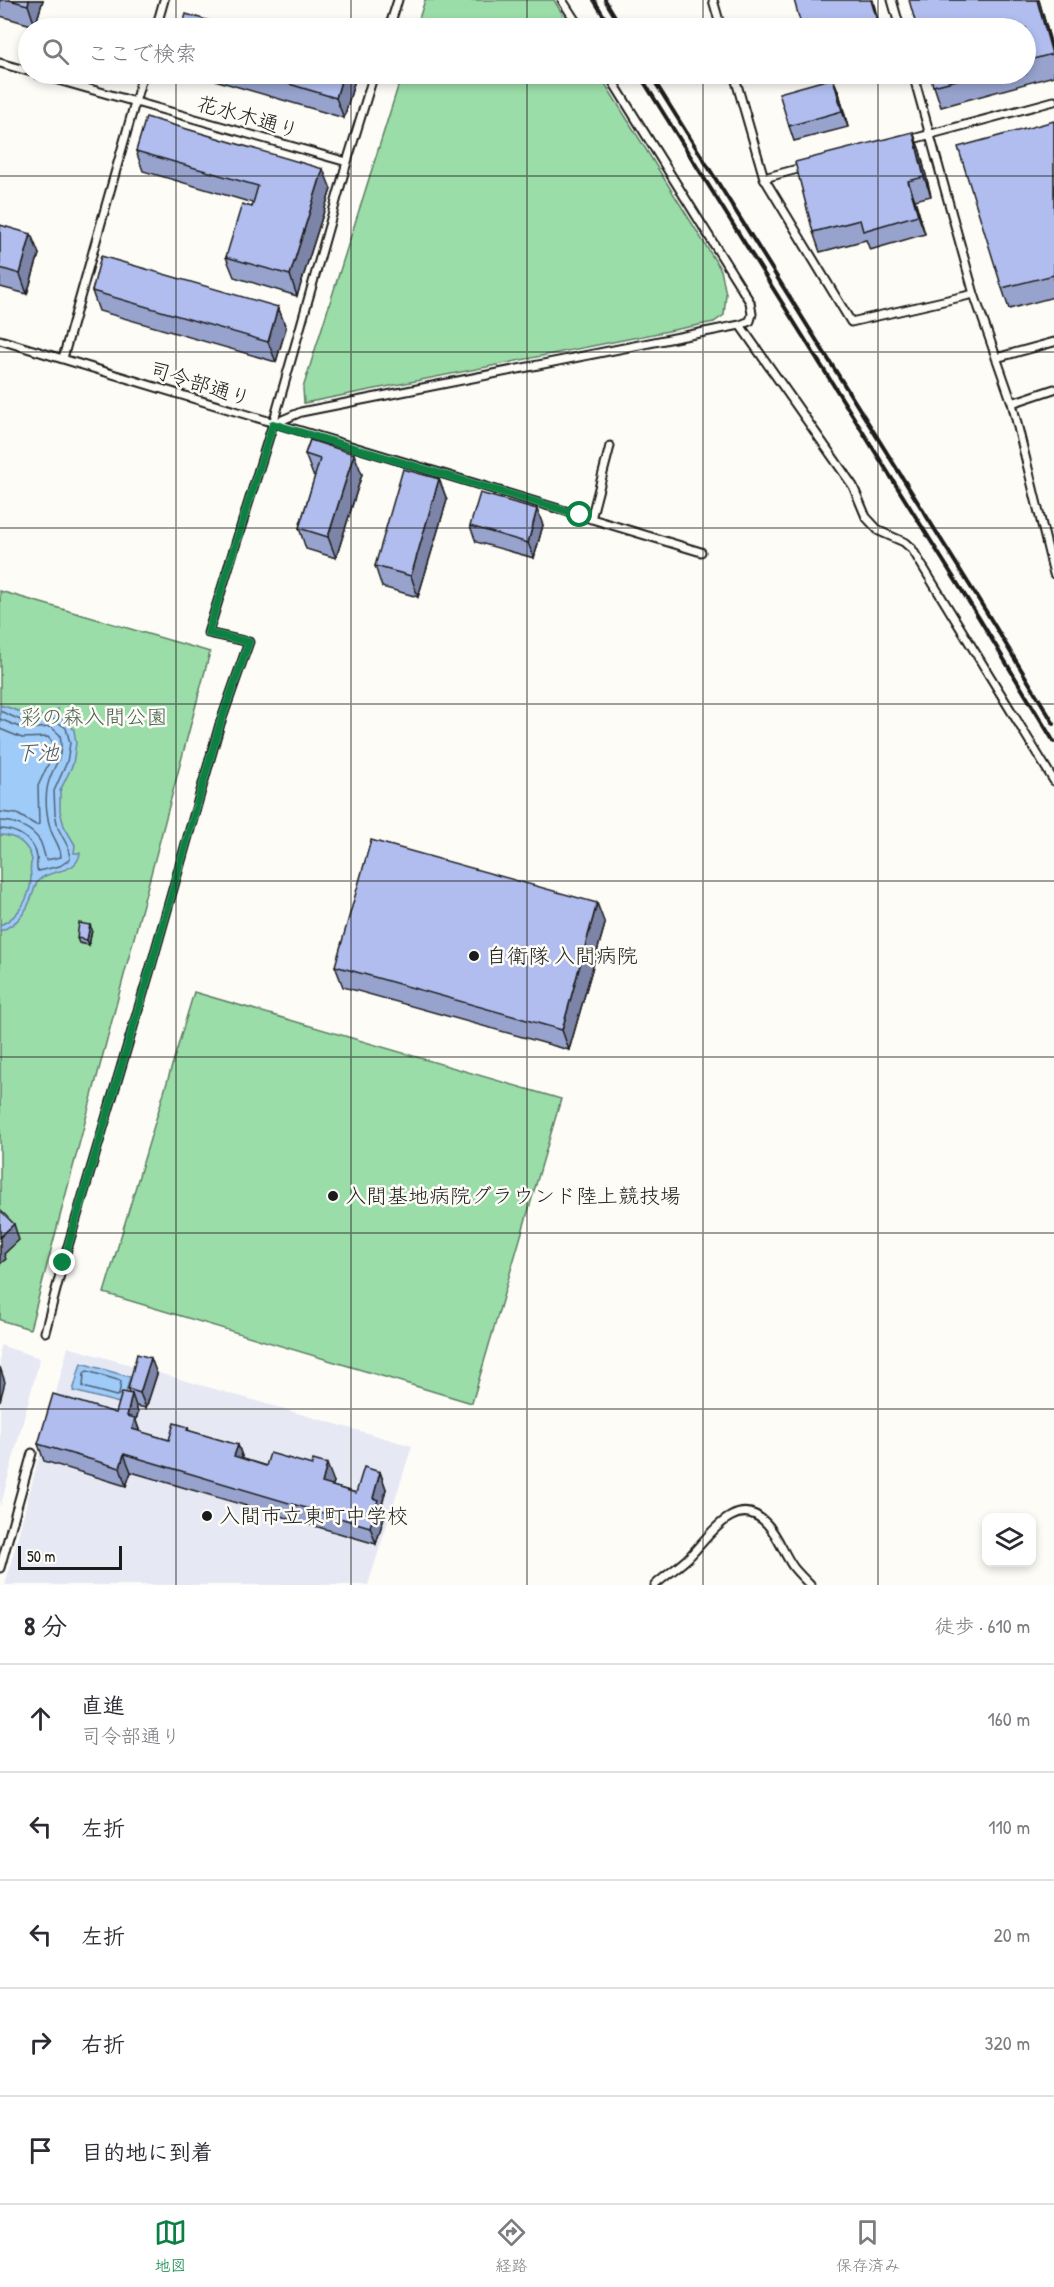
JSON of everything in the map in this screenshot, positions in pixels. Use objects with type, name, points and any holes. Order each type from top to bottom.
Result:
[{"type":"lane","points":[[159,18],[164,0]]},
{"type":"lane","points":[[392,18],[398,0]]},
{"type":"lane","points":[[562,0],[574,18]]},
{"type":"lane","points":[[713,0],[718,18]]},
{"type":"lane","points":[[892,0],[897,18]]},
{"type":"lane","points":[[0,63],[18,68]]},
{"type":"lane","name":"花水木通り","points":[[72,84],[347,162]]},
{"type":"lane","points":[[63,358],[140,84]]},
{"type":"lane","points":[[45,1332],[220,724],[249,642],[208,633],[273,424],[371,84]]},
{"type":"lane","points":[[273,424],[301,412],[740,325],[750,321],[752,314],[750,302],[614,84]]},
{"type":"lane","points":[[737,84],[764,178],[851,322],[974,294]]},
{"type":"lane","points":[[916,84],[974,294],[1012,403],[1054,574]]},
{"type":"lane","points":[[898,143],[1054,101]]},
{"type":"lane","points":[[764,178],[809,166]]},
{"type":"lane","points":[[740,325],[853,486],[866,517],[879,531],[904,542],[912,549],[1054,781]]},
{"type":"lane","name":"司令部通り","points":[[0,340],[701,552]]},
{"type":"lane","points":[[996,358],[1054,342]]},
{"type":"lane","points":[[1012,403],[1054,388]]},
{"type":"lane","points":[[591,519],[610,446]]},
{"type":"lane","points":[[0,1568],[32,1454]]},
{"type":"lane","points":[[655,1585],[687,1558],[729,1516],[742,1513],[756,1516],[768,1524],[794,1567],[810,1585]]},
{"type":"shaded area","points":[[0,1345],[40,1358],[0,1508]]},
{"type":"shaded area","name":"入間市立東町中学校","points":[[68,1347],[412,1446],[368,1585],[5,1585]]},
{"type":"green space","points":[[425,0],[554,0],[565,18],[419,18]]},
{"type":"green space","points":[[399,84],[605,84],[721,270],[726,294],[724,315],[714,322],[304,403],[303,388]]},
{"type":"green space","name":"彩の森入間公園","points":[[0,591],[210,652],[30,1329],[0,1320]]},
{"type":"green space","name":"入間基地病院グラウンド陸上競技場","points":[[194,992],[561,1099],[472,1403],[104,1293]]},
{"type":"water","name":"下池","points":[[0,705],[36,716],[51,714],[58,709],[59,716],[74,730],[76,743],[73,764],[60,791],[60,811],[64,826],[75,845],[74,853],[80,853],[74,865],[39,880],[21,917],[0,931],[0,925],[12,918],[25,900],[30,886],[32,860],[25,845],[6,835],[0,835]]},
{"type":"water","points":[[81,1363],[130,1377],[123,1404],[73,1391]]},
{"type":"building","points":[[9,0],[29,0],[28,5]]},
{"type":"building","points":[[794,0],[871,0],[876,18],[799,18]]},
{"type":"building","points":[[909,0],[1037,0],[1052,54],[1036,58],[1036,18],[914,18]]},
{"type":"building","points":[[186,14],[200,18],[185,18]]},
{"type":"building","points":[[289,84],[340,84],[336,98]]},
{"type":"building","points":[[811,84],[835,84],[842,111],[789,126],[779,93]]},
{"type":"building","points":[[146,117],[323,169],[290,275],[226,257],[242,204],[252,207],[258,186],[136,151]]},
{"type":"building","points":[[1054,121],[1054,275],[1002,288],[958,147]]},
{"type":"building","points":[[913,132],[924,177],[908,181],[918,215],[863,231],[860,220],[813,232],[795,162]]},
{"type":"building","points":[[0,225],[31,234],[20,274],[0,268]]},
{"type":"building","points":[[101,256],[278,307],[268,342],[92,291]]},
{"type":"building","points":[[310,440],[354,454],[328,537],[299,528],[320,459],[305,454]]},
{"type":"building","points":[[403,469],[439,479],[411,576],[375,566]]},
{"type":"building","points":[[480,493],[537,509],[528,543],[470,526]]},
{"type":"building","name":"自衛隊 入間病院","points":[[371,840],[597,903],[562,1030],[335,966]]},
{"type":"building","points":[[79,923],[90,925],[87,940],[77,938]]},
{"type":"building","points":[[0,1210],[14,1224],[0,1237]]},
{"type":"building","points":[[137,1354],[151,1358],[140,1393],[128,1389]]},
{"type":"building","points":[[122,1392],[132,1394],[127,1416],[135,1418],[132,1429],[169,1440],[174,1423],[188,1427],[187,1430],[238,1445],[234,1456],[266,1466],[270,1453],[312,1465],[313,1460],[327,1464],[322,1483],[356,1493],[364,1467],[380,1472],[373,1498],[378,1500],[370,1527],[124,1454],[120,1468],[38,1444],[53,1394],[116,1413]]},
{"type":"railway","points":[[594,0],[605,18]]},
{"type":"railway","points":[[605,0],[616,18]]},
{"type":"railway","points":[[645,84],[1054,742]]},
{"type":"railway","points":[[656,84],[1054,724]]},
{"type":"place","name":"自衛隊 入間病院","points":[[474,956]]},
{"type":"place","name":"入間基地病院グラウンド陸上競技場","points":[[333,1196]]},
{"type":"place","name":"入間市立東町中学校","points":[[207,1516]]},
{"type":"route","points":[[63,1263],[220,724],[249,642],[208,633],[273,424],[580,515]]}]
